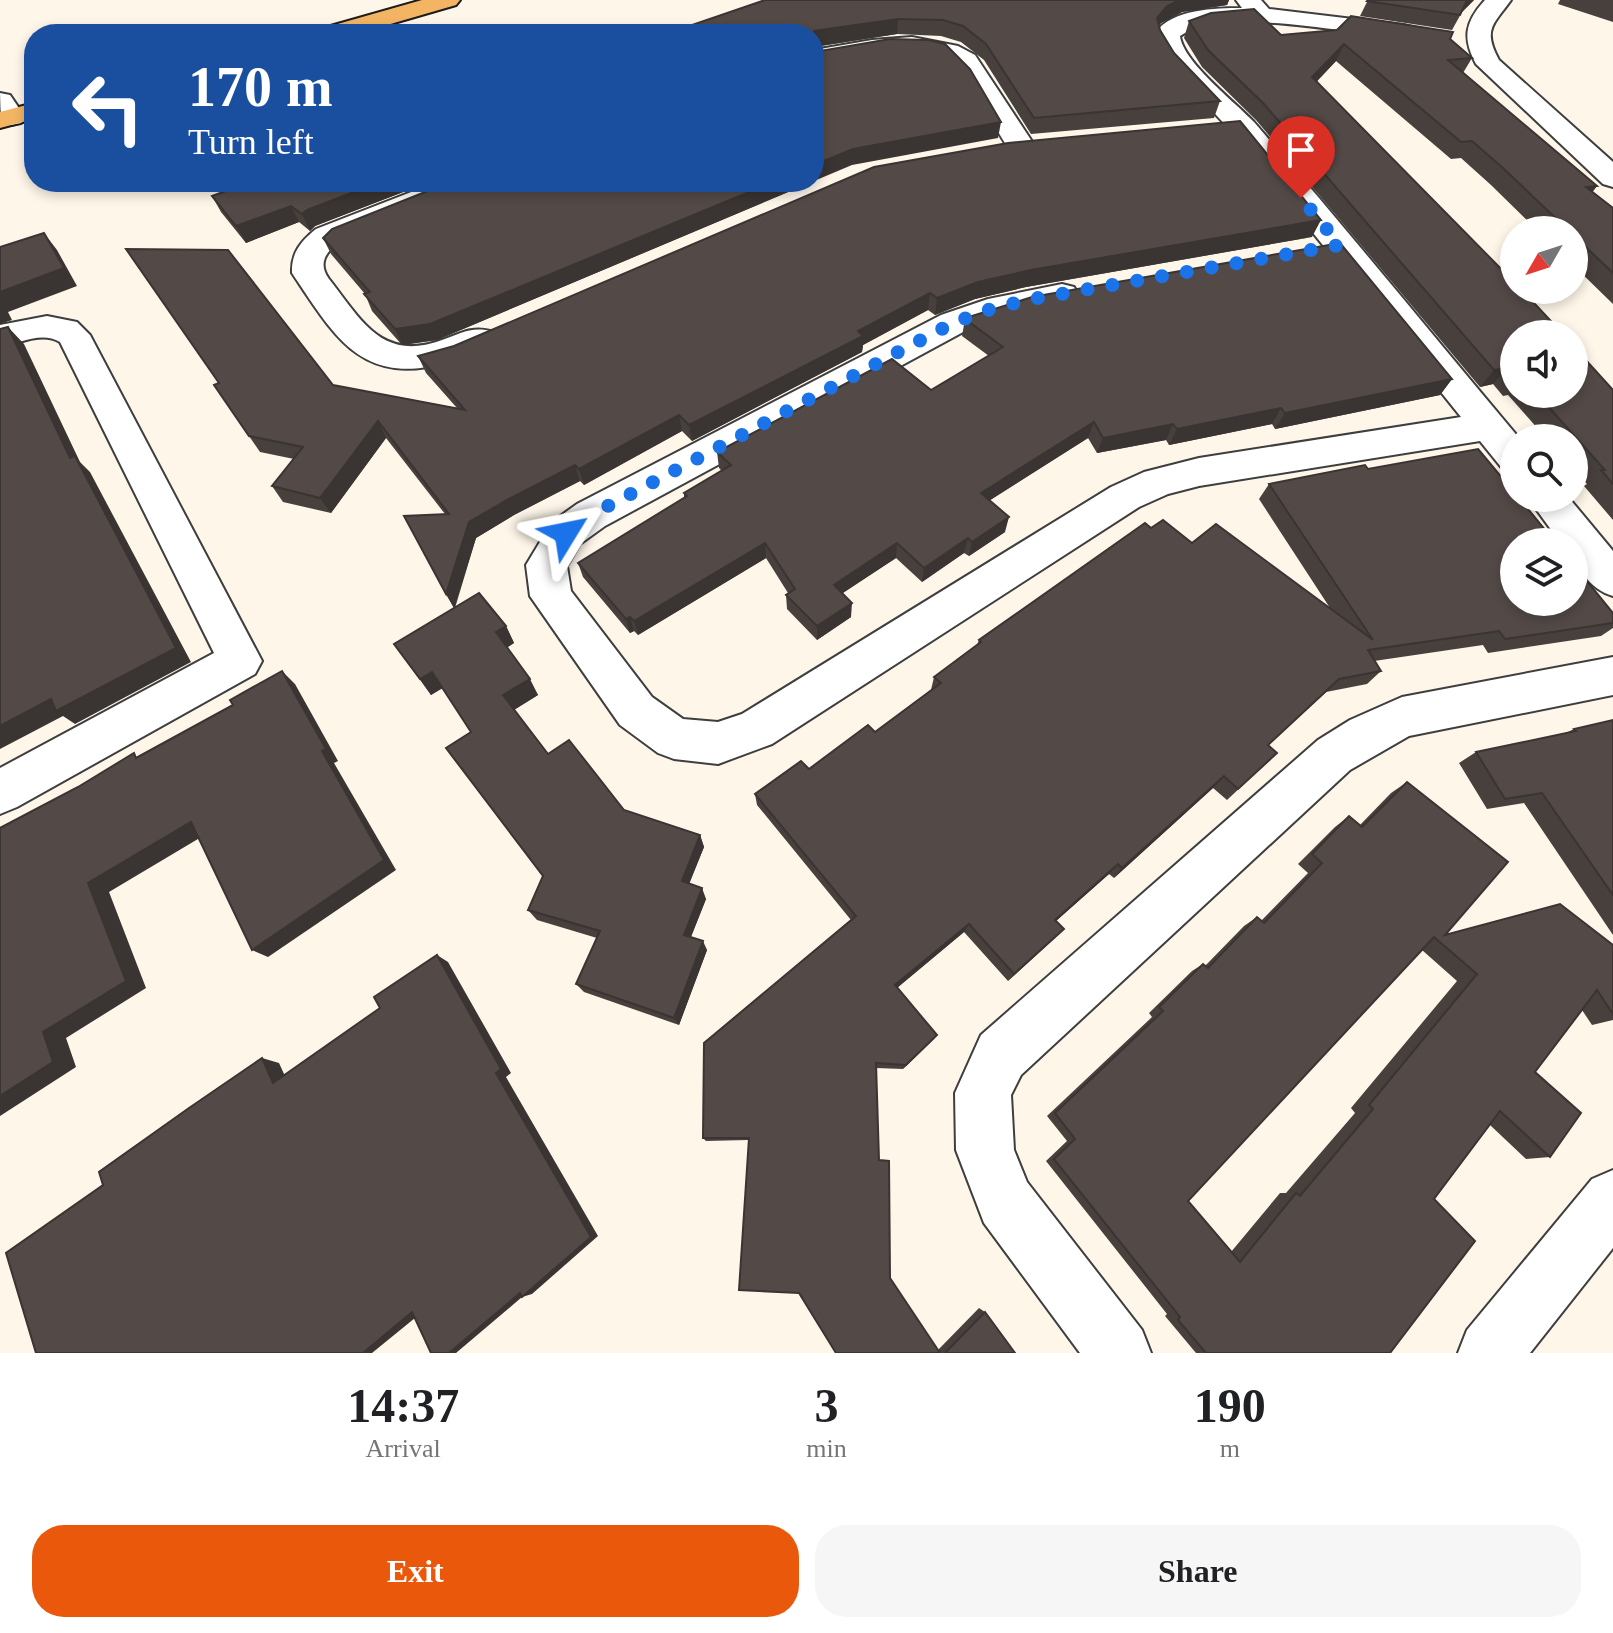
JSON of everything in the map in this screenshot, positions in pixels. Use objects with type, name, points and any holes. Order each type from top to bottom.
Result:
[{"type":"main road","points":[[364,24],[448,0]]},
{"type":"street","points":[[1499,0],[1477,28],[1476,44],[1489,64],[1518,94],[1613,178]]},
{"type":"street","points":[[1476,44],[1255,8],[1195,19],[1167,33],[1168,43],[1185,67],[1242,126],[1500,440]]},
{"type":"street","points":[[824,56],[913,43],[934,45],[954,52],[966,60],[1007,148],[1053,143]]},
{"type":"street","points":[[1210,129],[1242,126]]},
{"type":"street","points":[[438,192],[327,236],[313,246],[306,260],[308,273],[362,343],[385,359],[416,361],[448,352],[506,327]]},
{"type":"street","points":[[1293,254],[1340,245]]},
{"type":"street","points":[[1090,289],[1027,300],[953,323],[591,515],[566,533],[546,565],[551,596],[636,711],[674,739],[718,743],[756,730],[1125,497],[1158,482],[1199,472],[1489,426]]},
{"type":"street","points":[[0,337],[53,327],[66,329],[73,335],[240,661],[0,792]]},
{"type":"street","points":[[1558,512],[1613,580]]},
{"type":"street","points":[[1119,1353],[1005,1202],[985,1150],[984,1136],[983,1093],[1001,1055],[1334,755],[1366,734],[1402,717],[1613,676]]},
{"type":"street","points":[[1490,1353],[1613,1200]]},
{"type":"building","points":[[765,0],[1179,0],[1166,7],[1157,18],[1160,30],[1174,53],[1220,101],[1034,118],[986,44],[963,26],[943,20],[898,19],[824,30],[824,24],[695,24]]},
{"type":"building","points":[[1368,0],[1467,0],[1460,15]]},
{"type":"building","points":[[1254,9],[1281,35],[1337,30],[1351,16],[1453,32],[1450,39],[1472,58],[1448,60],[1597,186],[1586,187],[1613,208],[1613,273],[1588,249],[1588,216],[1553,216],[1472,141],[1461,142],[1344,44],[1312,77],[1500,268],[1500,304],[1535,304],[1550,320],[1500,320],[1500,369],[1494,370],[1263,103],[1208,50],[1189,21],[1211,13]]},
{"type":"building","points":[[890,39],[929,40],[945,44],[970,69],[1001,122],[853,149],[824,161],[824,50]]},
{"type":"building","points":[[1240,121],[1321,220],[1031,270],[978,282],[937,298],[930,293],[858,331],[863,336],[689,425],[679,415],[579,469],[575,465],[469,522],[446,594],[404,516],[449,514],[378,421],[320,498],[272,486],[303,447],[249,436],[214,385],[219,383],[126,249],[228,250],[333,385],[465,410],[418,356],[454,346],[815,192],[824,192],[824,188],[874,167],[1008,143]]},
{"type":"building","points":[[223,192],[354,192],[302,214],[291,206],[236,226],[212,196]]},
{"type":"building","points":[[425,192],[749,192],[430,324],[395,329],[364,294],[370,292],[323,238],[332,229]]},
{"type":"building","points":[[44,233],[64,268],[0,292],[0,247]]},
{"type":"building","points":[[1340,243],[1452,379],[1285,413],[1281,408],[1177,429],[1173,424],[1103,438],[1094,422],[981,493],[1009,517],[972,542],[968,538],[924,568],[897,543],[834,585],[852,603],[817,626],[786,595],[795,589],[765,543],[634,621],[630,617],[626,619],[578,563],[731,465],[717,452],[892,359],[931,390],[1003,347],[965,319],[969,317],[1032,297]]},
{"type":"building","points":[[8,327],[70,458],[75,456],[176,648],[56,711],[51,699],[0,726],[0,329]]},
{"type":"building","points":[[1588,362],[1613,390],[1613,484],[1588,451],[1588,424],[1564,424],[1550,408],[1588,408]]},
{"type":"building","points":[[1478,449],[1500,475],[1500,512],[1530,512],[1544,528],[1500,528],[1500,616],[1588,616],[1588,582],[1613,613],[1613,623],[1505,639],[1499,631],[1368,650],[1381,671],[1339,679],[1268,745],[1277,753],[1238,789],[1224,776],[1122,868],[1118,864],[1055,920],[1064,929],[1014,974],[969,924],[895,985],[937,1035],[906,1065],[876,1063],[879,1160],[889,1161],[890,1278],[940,1353],[836,1353],[799,1293],[739,1290],[749,1138],[703,1138],[704,1043],[856,916],[755,794],[801,761],[809,769],[868,725],[875,732],[941,683],[934,677],[981,642],[979,640],[1145,523],[1151,528],[1163,520],[1192,543],[1216,524],[1373,640],[1269,484],[1365,465],[1368,469]]},
{"type":"building","points":[[479,593],[506,626],[496,632],[530,679],[503,695],[548,754],[569,740],[624,810],[700,835],[682,881],[702,888],[684,935],[703,941],[674,1018],[576,984],[600,931],[528,910],[543,876],[446,748],[471,732],[432,672],[420,679],[394,644]]},
{"type":"building","points":[[282,671],[326,749],[322,751],[384,860],[252,950],[191,822],[88,883],[126,981],[43,1032],[53,1062],[0,1096],[0,828],[134,753],[136,758],[233,705],[230,700]]},
{"type":"building","points":[[1613,720],[1613,895],[1542,793],[1505,799],[1476,752]]},
{"type":"building","points":[[1407,782],[1508,862],[1445,935],[1560,904],[1613,945],[1613,1014],[1597,990],[1535,1072],[1581,1113],[1550,1157],[1500,1111],[1434,1199],[1475,1241],[1390,1353],[1206,1353],[1054,1159],[1075,1139],[1055,1113],[1163,1011],[1159,1007],[1203,964],[1208,968],[1257,917],[1264,923],[1322,863],[1312,854],[1349,816],[1362,827]],"holes":[[[1434,937],[1477,974],[1369,1105],[1373,1109],[1300,1196],[1296,1193],[1240,1262],[1188,1201]]]},
{"type":"building","points":[[437,955],[501,1069],[496,1073],[591,1237],[522,1297],[520,1293],[449,1353],[431,1353],[412,1312],[363,1353],[36,1353],[6,1253],[103,1185],[99,1172],[189,1108],[262,1058],[273,1083],[380,1008],[374,997]]},
{"type":"building","points":[[985,1312],[1015,1353],[945,1353]]},
{"type":"route","points":[[566,533],[591,515],[953,323],[1027,300],[1340,245],[1301,198]]}]
